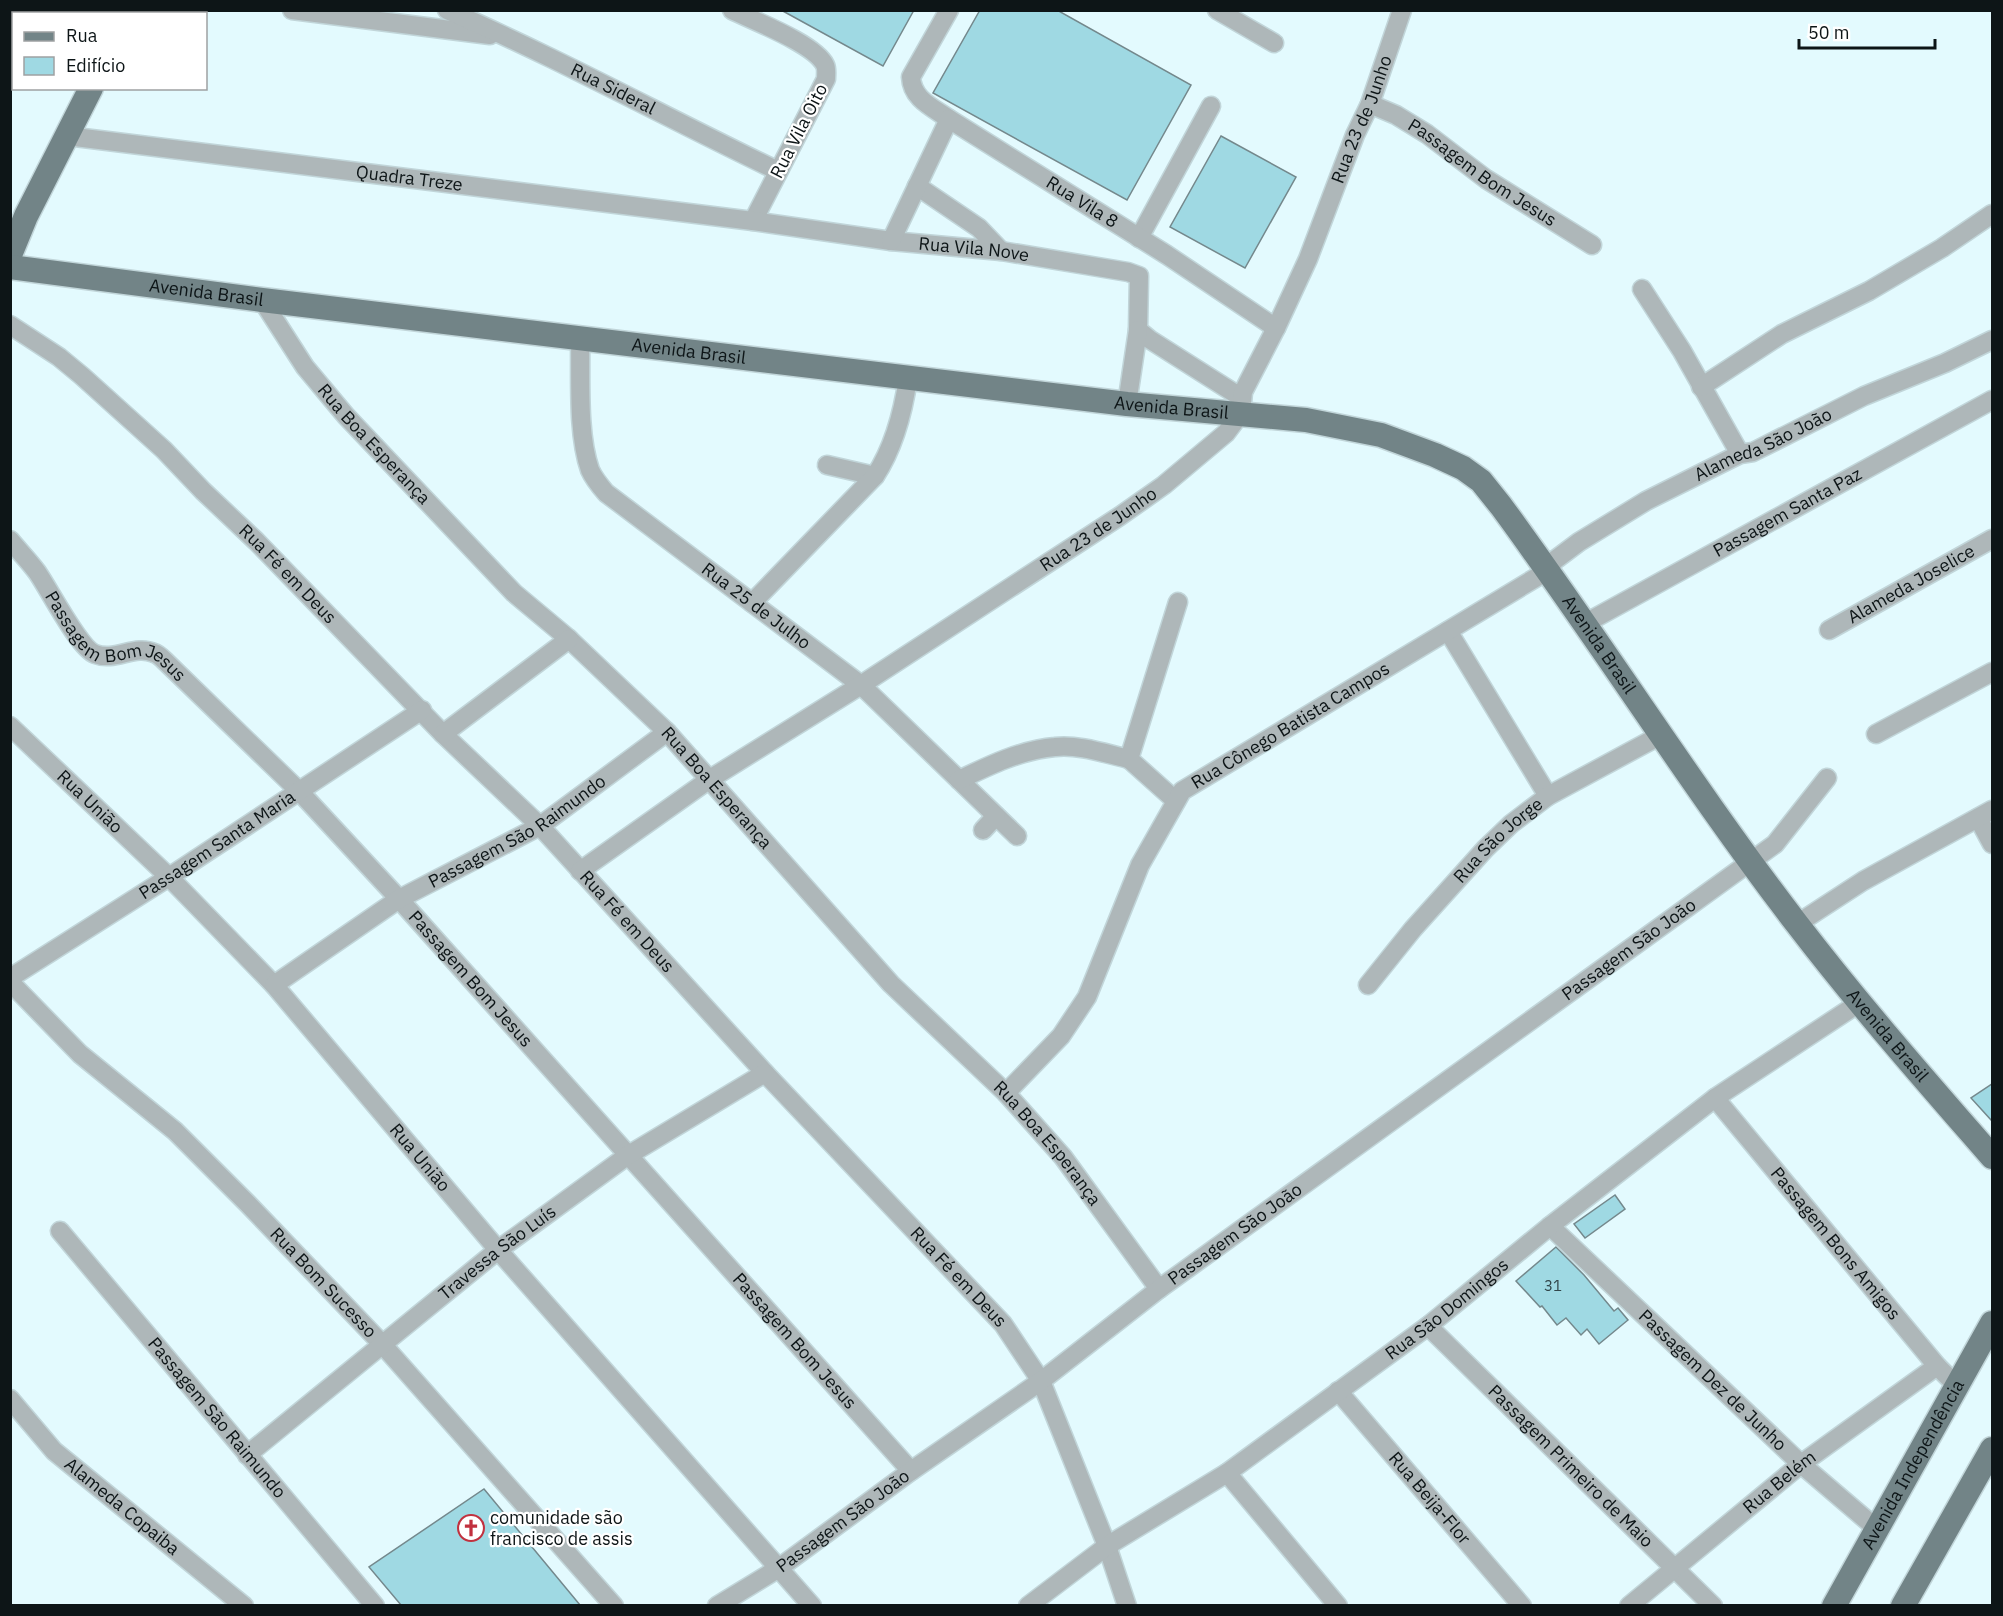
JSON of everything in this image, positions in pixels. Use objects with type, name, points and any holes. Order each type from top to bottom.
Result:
[{"type":"main road","points":[[10,255],[26,216],[90,90]]},
{"type":"main road","name":"Avenida Brasil","points":[[10,267],[262,300],[1127,404],[1241,406],[1381,435],[1435,454],[1463,468],[1480,481],[1494,497],[1750,862],[1860,1003],[1992,1157]]},
{"type":"main road","name":"Avenida Independência","points":[[1834,1605],[1992,1323]]},
{"type":"main road","points":[[1903,1605],[1992,1449]]},
{"type":"street","points":[[292,10],[505,36]]},
{"type":"street","name":"Rua Sideral","points":[[447,10],[505,36],[778,171]]},
{"type":"street","name":"Rua Vila 8","points":[[950,10],[911,77],[912,87],[917,96],[1276,328]]},
{"type":"street","points":[[1217,10],[1274,43]]},
{"type":"street","name":"Rua 23 de Junho","points":[[580,871],[710,779],[861,685],[1093,534],[1164,485],[1226,434],[1308,259],[1355,135],[1370,104],[1402,10]]},
{"type":"street","name":"Rua Vila Oito","points":[[736,13],[814,52],[825,65],[827,72],[826,79],[753,221]]},
{"type":"street","name":"Passagem Bom Jesus","points":[[1370,104],[1412,124],[1486,179],[1592,245]]},
{"type":"street","points":[[1139,238],[1211,106]]},
{"type":"street","points":[[891,240],[949,118]]},
{"type":"street","name":"Quadra Treze","points":[[67,136],[753,221]]},
{"type":"street","points":[[917,186],[979,228],[1001,251]]},
{"type":"street","points":[[1701,387],[1782,334],[1869,291],[1942,248],[1992,214]]},
{"type":"street","name":"Rua Vila Nove","points":[[753,221],[891,240],[1001,251],[1114,269],[1139,276]]},
{"type":"street","points":[[1127,404],[1138,330],[1139,276],[1154,248]]},
{"type":"street","points":[[1642,288],[1682,351],[1740,454]]},
{"type":"street","name":"Rua Boa Esperança","points":[[262,300],[305,367],[346,416],[514,593],[569,639],[666,732],[891,984],[1006,1093],[1063,1157],[1159,1289]]},
{"type":"street","name":"Rua Fé em Deus","points":[[10,325],[59,357],[164,450],[256,541],[443,734],[540,826],[765,1073],[1003,1324],[1041,1381],[1107,1546],[1127,1605]]},
{"type":"street","points":[[1138,330],[1241,406]]},
{"type":"street","name":"Rua 25 de Julho","points":[[580,337],[583,437],[591,470],[597,482],[615,500],[861,685],[1017,836]]},
{"type":"street","name":"Alameda São João","points":[[1547,571],[1555,560],[1579,542],[1646,501],[1740,454],[1754,452],[1864,396],[1945,363],[1992,340]]},
{"type":"street","points":[[752,603],[875,476],[889,453],[908,378]]},
{"type":"street","name":"Passagem Santa Paz","points":[[1584,624],[1992,400]]},
{"type":"street","points":[[827,465],[875,476]]},
{"type":"street","name":"Alameda Joselice","points":[[1829,630],[1992,539]]},
{"type":"street","name":"Passagem Bom Jesus","points":[[10,540],[38,573],[83,643],[93,654],[104,656],[136,650],[153,652],[299,791],[399,899],[911,1471]]},
{"type":"street","name":"Rua Cônego Batista Campos","points":[[1006,1093],[1061,1036],[1087,997],[1140,866],[1182,791],[1547,571]]},
{"type":"street","points":[[1129,759],[1178,602]]},
{"type":"street","points":[[1448,632],[1548,796]]},
{"type":"street","points":[[443,734],[569,639]]},
{"type":"street","points":[[1876,734],[1992,672]]},
{"type":"street","name":"Passagem Santa Maria","points":[[10,980],[422,710]]},
{"type":"street","name":"Rua União","points":[[10,726],[169,877],[274,985],[498,1250],[812,1605]]},
{"type":"street","name":"Passagem São Raimundo","points":[[274,985],[399,899],[540,826],[666,732]]},
{"type":"street","name":"Rua São Jorge","points":[[1368,985],[1413,929],[1485,849],[1511,824],[1548,796],[1661,735]]},
{"type":"street","points":[[959,780],[997,761],[1057,746],[1091,750],[1129,759],[1176,801]]},
{"type":"street","name":"Passagem São João","points":[[717,1605],[779,1568],[911,1471],[1041,1381],[1159,1289],[1775,844],[1827,778]]},
{"type":"street","points":[[1797,924],[1863,881],[1985,814],[1992,844]]},
{"type":"street","points":[[983,830],[996,816]]},
{"type":"street","name":"Rua Bom Sucesso","points":[[10,980],[80,1054],[175,1131],[248,1204],[382,1344],[614,1605]]},
{"type":"street","name":"Rua São Domingos","points":[[1028,1605],[1107,1546],[1227,1473],[1428,1326],[1550,1226],[1715,1098],[1860,1003]]},
{"type":"street","name":"Travessa São Luís","points":[[247,1455],[498,1250],[627,1156],[765,1073]]},
{"type":"street","name":"Passagem Bons Amigos","points":[[1715,1098],[1937,1366],[1957,1386]]},
{"type":"street","name":"Passagem Dez de Junho","points":[[1550,1226],[1801,1464],[1876,1529]]},
{"type":"street","name":"Passagem São Raimundo","points":[[60,1230],[375,1605]]},
{"type":"street","name":"Passagem Primeiro de Maio","points":[[1428,1326],[1713,1605]]},
{"type":"street","name":"Rua Belém","points":[[1629,1605],[1801,1464],[1937,1366]]},
{"type":"street","name":"Rua Beija-Flor","points":[[1338,1391],[1522,1605]]},
{"type":"street","name":"Alameda Copaiba","points":[[10,1399],[54,1451],[244,1605]]},
{"type":"street","points":[[1227,1473],[1338,1605]]},
{"type":"building","points":[[781,10],[914,10],[883,66]]},
{"type":"building","points":[[980,10],[1057,10],[1191,85],[1127,200],[933,93]]},
{"type":"building","points":[[1221,136],[1296,177],[1245,268],[1170,227]]},
{"type":"building","points":[[1992,1084],[1992,1121],[1971,1098]]},
{"type":"building","points":[[1615,1195],[1625,1209],[1585,1238],[1574,1224]]},
{"type":"building","points":[[1556,1247],[1584,1275],[1614,1311],[1618,1308],[1628,1320],[1599,1344],[1587,1329],[1581,1335],[1566,1318],[1557,1325],[1542,1306],[1540,1307],[1516,1281]]},
{"type":"building","name":"comunidade são francisco de assis","points":[[484,1489],[580,1605],[401,1605],[369,1567]]},
{"type":"place","name":"comunidade são francisco de assis","points":[[471,1528]]}]
